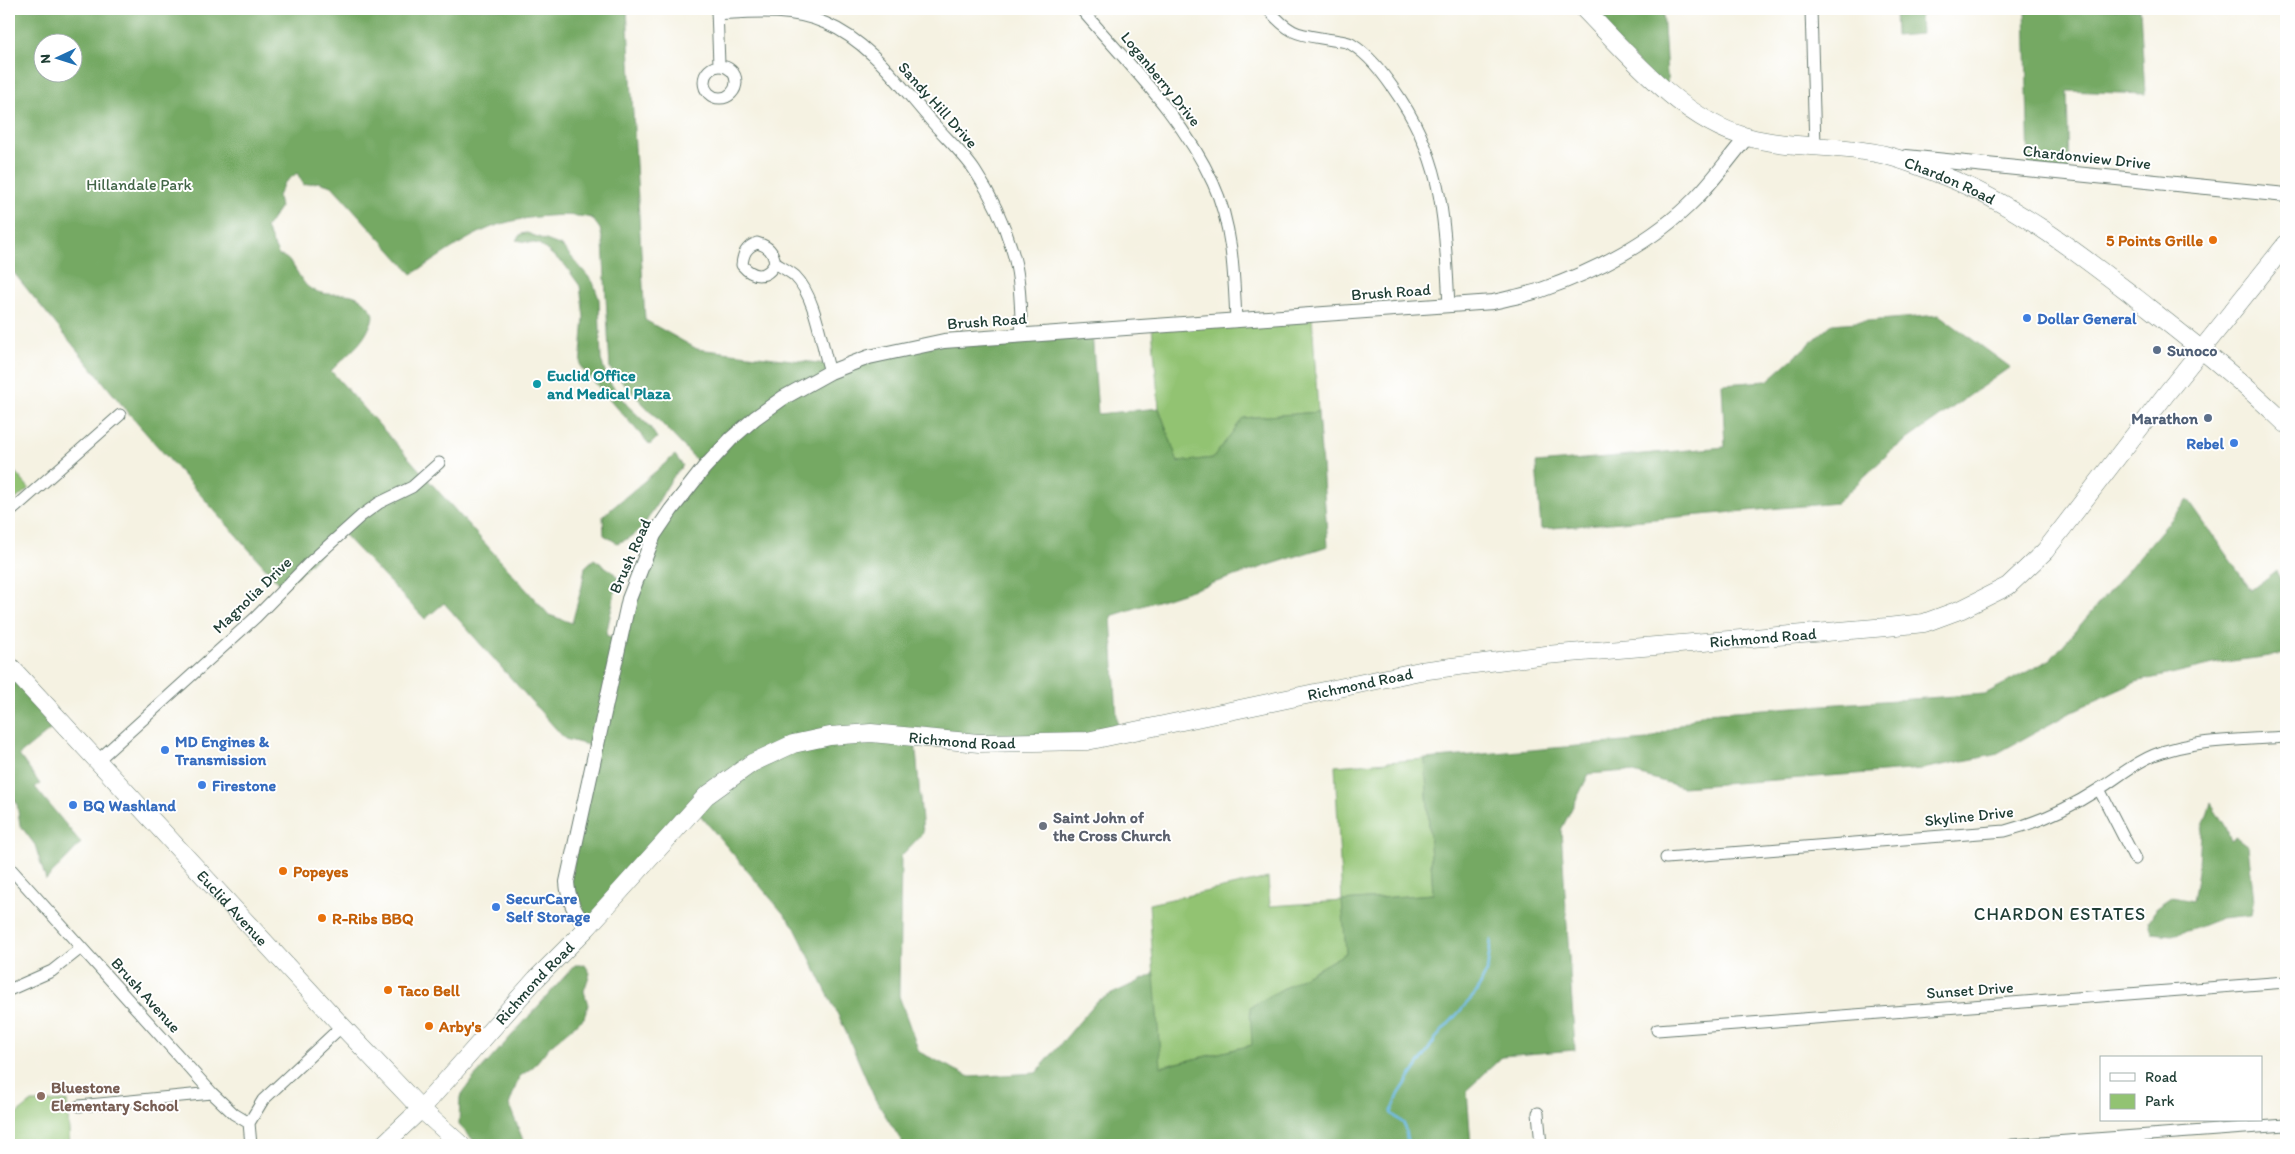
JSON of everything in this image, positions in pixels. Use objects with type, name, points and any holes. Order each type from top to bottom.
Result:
[{"type":"main road","name":"Chardon Road","points":[[1584,9],[1639,66],[1668,92],[1692,111],[1721,128],[1746,138],[1884,155],[1944,176],[2010,208],[2066,244],[2202,349],[2258,396],[2286,424]]},
{"type":"main road","name":"Richmond Road","points":[[384,1145],[421,1109],[536,979],[587,928],[706,796],[752,763],[793,744],[830,736],[872,733],[980,743],[1087,741],[1420,671],[1546,655],[1924,623],[1955,612],[2008,586],[2045,551],[2286,244]]},
{"type":"main road","name":"Euclid Avenue","points":[[9,666],[342,1026],[421,1109],[460,1145]]},
{"type":"street","name":"Loganberry Drive","points":[[1081,9],[1168,110],[1193,145],[1214,185],[1225,221],[1233,264],[1236,321]]},
{"type":"street","points":[[1268,9],[1281,24],[1296,34],[1309,38],[1349,43],[1376,65],[1405,105],[1421,135],[1435,171],[1444,211],[1449,305]]},
{"type":"street","points":[[1811,9],[1815,146]]},
{"type":"street","name":"Sandy Hill Drive","points":[[717,12],[775,11],[825,22],[852,36],[872,54],[975,170],[995,206],[1013,251],[1018,280],[1022,336]]},
{"type":"street","points":[[717,12],[719,65]]},
{"type":"street","name":"Brush Road","points":[[587,928],[575,913],[568,893],[567,882],[629,599],[654,535],[704,468],[731,439],[755,418],[783,398],[830,372],[869,357],[944,342],[1493,302],[1540,290],[1595,268],[1642,242],[1666,225],[1695,199],[1746,138]]},
{"type":"street","name":"Chardonview Drive","points":[[1884,155],[2286,195]]},
{"type":"street","points":[[775,263],[794,275],[809,298],[830,372]]},
{"type":"street","points":[[9,513],[120,415]]},
{"type":"street","name":"Magnolia Drive","points":[[96,762],[256,617],[310,562],[361,516],[378,503],[412,487],[439,463]]},
{"type":"street","name":"Skyline Drive","points":[[1666,858],[2005,832],[2036,824],[2058,813],[2153,755],[2190,744],[2286,737]]},
{"type":"street","points":[[2099,789],[2135,859]]},
{"type":"street","name":"Brush Avenue","points":[[9,867],[212,1093],[234,1114],[249,1123]]},
{"type":"street","points":[[9,990],[52,971],[81,948]]},
{"type":"street","name":"Sunset Drive","points":[[1657,1030],[2286,982]]},
{"type":"street","points":[[251,1145],[249,1123],[263,1100],[342,1026]]},
{"type":"street","points":[[79,1106],[212,1093]]},
{"type":"street","points":[[1538,1113],[1540,1145]]},
{"type":"street","points":[[2012,1145],[2286,1126]]},
{"type":"green space","name":"Hillandale Park","points":[[9,9],[627,9],[645,320],[697,349],[827,364],[830,372],[901,348],[1092,331],[1098,414],[1159,408],[1178,462],[1213,458],[1243,418],[1318,412],[1328,546],[1111,616],[1118,734],[915,738],[923,833],[901,856],[899,996],[919,1052],[970,1077],[1036,1073],[1097,1001],[1154,974],[1161,1067],[1252,1045],[1250,1007],[1346,953],[1342,901],[1433,894],[1425,759],[1647,740],[1705,713],[1985,694],[2051,659],[2188,500],[2251,590],[2276,571],[2286,591],[2286,654],[2218,663],[2136,682],[2079,708],[1994,755],[1922,769],[1682,787],[1627,771],[1589,774],[1561,830],[1575,1050],[1503,1056],[1467,1090],[1471,1145],[904,1145],[875,1099],[842,1023],[794,926],[695,809],[587,928],[568,893],[596,747],[565,739],[444,603],[425,619],[342,533],[284,589],[136,422],[9,267]],"holes":[[[297,173],[304,185],[318,182],[332,186],[412,274],[471,237],[503,223],[542,216],[568,215],[592,218],[600,229],[603,242],[610,369],[704,468],[654,535],[619,640],[606,635],[618,578],[613,572],[594,559],[585,567],[572,623],[549,615],[331,371],[362,340],[367,333],[374,314],[359,298],[344,294],[320,293],[311,289],[288,260],[279,256],[266,228],[280,208],[278,196],[284,183]]]},
{"type":"green space","points":[[1584,9],[1663,9],[1668,92]]},
{"type":"green space","points":[[1895,9],[1920,9],[1921,34],[1896,36]]},
{"type":"green space","points":[[2025,9],[2140,9],[2145,94],[2067,91],[2069,172],[2029,169]]},
{"type":"green space","points":[[527,233],[562,246],[593,282],[599,299],[601,360],[608,380],[627,405],[650,427],[657,438],[650,445],[580,366],[584,317],[580,286],[565,265],[539,244],[516,240],[521,234]]},
{"type":"green space","points":[[1312,315],[1318,412],[1244,418],[1213,458],[1178,462],[1159,408],[1152,327]]},
{"type":"green space","points":[[1939,315],[2010,367],[1891,451],[1837,503],[1541,529],[1536,463],[1725,447],[1722,384],[1767,381],[1832,324]]},
{"type":"green space","points":[[675,455],[683,466],[669,483],[651,514],[638,531],[629,538],[617,543],[604,535],[603,516]]},
{"type":"green space","points":[[9,465],[29,488],[9,505]]},
{"type":"green space","points":[[9,665],[60,722],[19,755],[40,784],[35,787],[81,843],[46,880],[35,845],[20,825],[17,804],[9,790]]},
{"type":"green space","points":[[1425,759],[1433,894],[1343,901],[1346,953],[1251,1007],[1253,1045],[1160,1067],[1149,904],[1268,878],[1270,906],[1342,901],[1335,766]]},
{"type":"green space","points":[[2211,803],[2226,827],[2231,841],[2236,837],[2248,846],[2254,901],[2252,915],[2221,918],[2191,930],[2172,935],[2152,933],[2149,921],[2157,907],[2172,897],[2193,901],[2199,865],[2201,832]]},
{"type":"green space","points":[[575,965],[585,965],[590,973],[584,991],[588,1005],[584,1018],[550,1046],[533,1067],[519,1077],[509,1105],[525,1145],[478,1145],[459,1125],[460,1097],[471,1081]]},
{"type":"green space","points":[[67,1101],[70,1145],[9,1145],[9,1120],[32,1102]]},
{"type":"waterway","points":[[1408,1145],[1404,1124],[1391,1113],[1399,1094],[1436,1038],[1476,993],[1487,971],[1491,940]]},
{"type":"place","name":"5 Points Grille","points":[[2213,240]]},
{"type":"place","name":"Dollar General","points":[[2027,318]]},
{"type":"place","name":"Sunoco","points":[[2157,350]]},
{"type":"place","name":"Euclid Office and Medical Plaza","points":[[537,384]]},
{"type":"place","name":"Marathon","points":[[2208,418]]},
{"type":"place","name":"Rebel","points":[[2234,443]]},
{"type":"place","name":"MD Engines & Transmission","points":[[165,750]]},
{"type":"place","name":"Firestone","points":[[202,785]]},
{"type":"place","name":"BQ Washland","points":[[73,805]]},
{"type":"place","name":"Saint John of the Cross Church","points":[[1043,826]]},
{"type":"place","name":"Popeyes","points":[[283,871]]},
{"type":"place","name":"SecurCare Self Storage","points":[[496,907]]},
{"type":"place","name":"R-Ribs BBQ","points":[[322,918]]},
{"type":"place","name":"Taco Bell","points":[[388,990]]},
{"type":"place","name":"Arby's","points":[[429,1026]]},
{"type":"place","name":"Bluestone Elementary School","points":[[41,1096]]},
{"type":"district","name":"CHARDON ESTATES","points":[[2060,914]]}]
